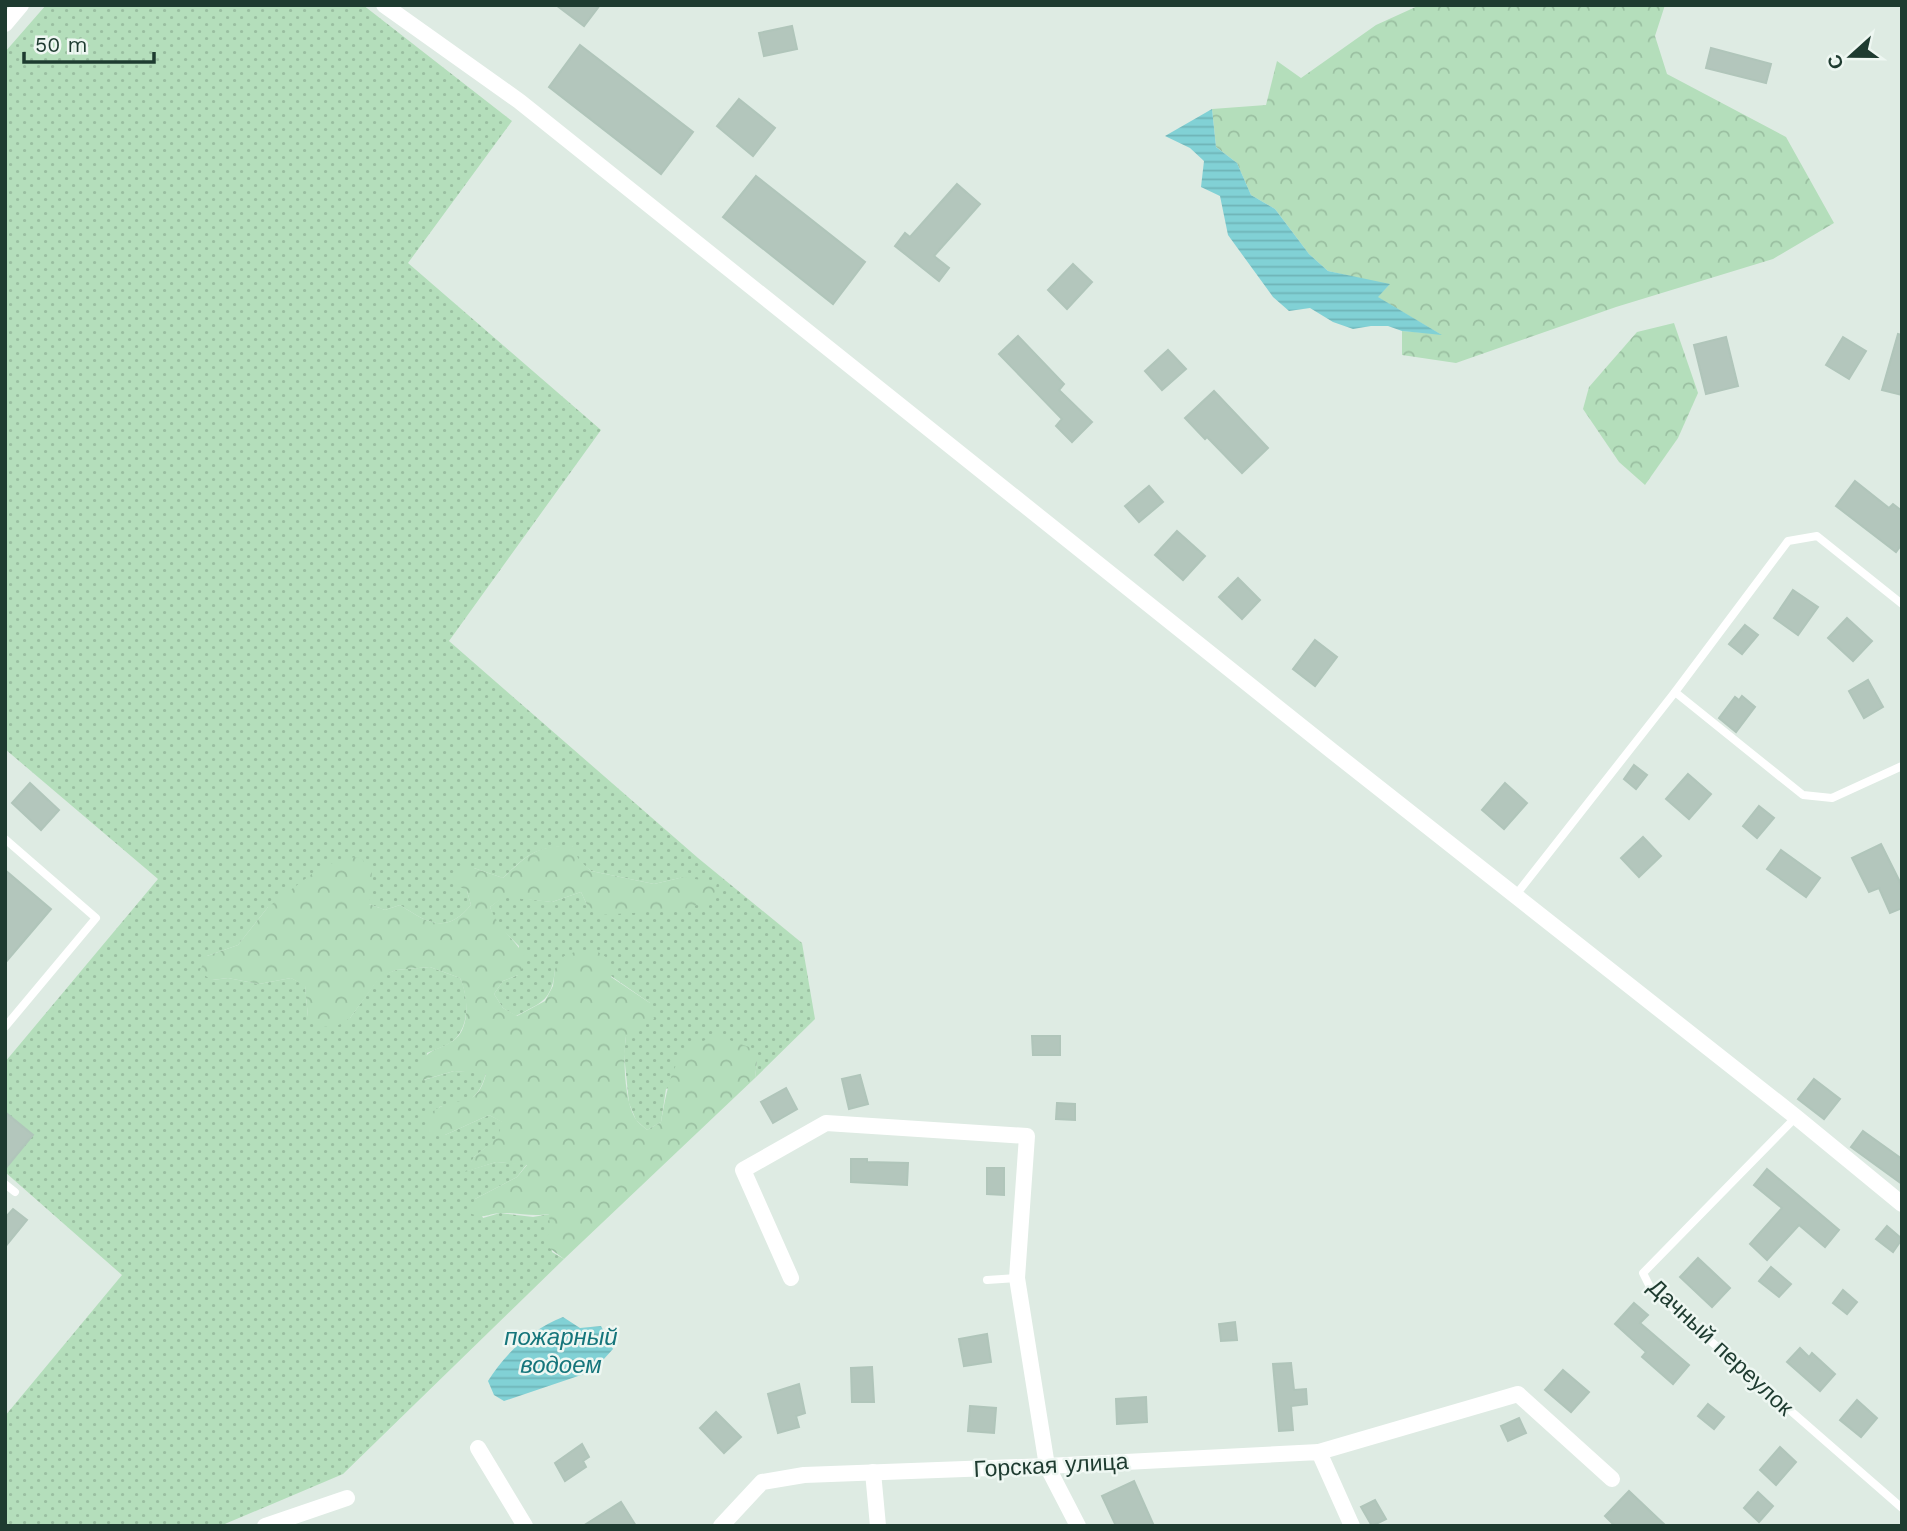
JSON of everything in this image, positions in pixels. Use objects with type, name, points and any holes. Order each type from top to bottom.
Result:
[{"type":"street","points":[[5,24],[21,5]]},
{"type":"street","points":[[384,5],[403,11],[519,101],[1902,1204]]},
{"type":"street","points":[[791,1278],[743,1170],[827,1123],[1027,1136],[1017,1278],[1047,1465],[1078,1526]]},
{"type":"street","name":"Горская улица","points":[[721,1526],[762,1482],[804,1475],[1319,1452],[1518,1394],[1612,1479]]},
{"type":"street","points":[[478,1448],[525,1526]]},
{"type":"street","points":[[1319,1452],[1352,1526]]},
{"type":"street","points":[[873,1472],[878,1526]]},
{"type":"street","points":[[265,1526],[347,1497]]},
{"type":"lane","points":[[1515,896],[1675,692],[1788,541],[1817,536],[1902,604]]},
{"type":"lane","points":[[1675,692],[1803,796],[1832,798],[1902,766]]},
{"type":"lane","points":[[5,839],[96,918],[5,1027]]},
{"type":"lane","name":"Дачный переулок","points":[[1796,1117],[1643,1273],[1651,1289],[1902,1508]]},
{"type":"lane","points":[[5,1184],[15,1192]]},
{"type":"lane","points":[[987,1280],[1017,1278]]},
{"type":"green space","points":[[46,5],[363,5],[512,121],[408,263],[601,430],[449,641],[698,858],[802,943],[815,1019],[755,1078],[757,1061],[666,1089],[661,1122],[647,1130],[636,1120],[629,1103],[624,1054],[626,1036],[650,1003],[611,976],[555,969],[554,979],[544,999],[516,1016],[503,1008],[494,994],[503,981],[518,975],[519,946],[495,922],[490,907],[504,896],[552,902],[581,892],[587,905],[684,877],[654,884],[591,871],[578,860],[572,846],[533,853],[503,878],[474,868],[467,891],[471,905],[462,914],[445,923],[428,921],[400,905],[385,910],[369,904],[268,907],[238,945],[207,956],[212,980],[228,978],[259,984],[291,978],[305,985],[308,1017],[350,1018],[380,976],[396,970],[430,967],[460,978],[466,1000],[464,1023],[454,1040],[427,1053],[424,1080],[454,1071],[486,1073],[475,1096],[457,1104],[439,1107],[445,1135],[489,1115],[503,1122],[499,1137],[474,1157],[467,1171],[496,1162],[527,1164],[517,1177],[475,1199],[483,1218],[500,1213],[533,1217],[550,1214],[552,1252],[564,1259],[343,1474],[220,1526],[5,1526],[5,1416],[122,1275],[5,1172],[5,1062],[158,879],[5,749],[5,52]]},
{"type":"green space","points":[[1420,5],[1665,5],[1655,36],[1667,74],[1786,137],[1834,223],[1773,259],[1616,307],[1456,363],[1402,355],[1402,331],[1440,334],[1377,297],[1389,285],[1328,271],[1309,254],[1275,209],[1251,195],[1237,163],[1216,147],[1212,109],[1266,105],[1277,61],[1301,78],[1376,25]]},
{"type":"green space","points":[[1674,323],[1698,393],[1678,438],[1645,485],[1619,462],[1583,409],[1589,387],[1637,332]]},
{"type":"green space","points":[[572,845],[579,860],[591,871],[654,884],[684,877],[717,883],[713,899],[682,910],[599,915],[587,905],[581,892],[552,902],[504,897],[490,907],[527,961],[518,975],[503,981],[494,994],[503,1008],[517,1016],[545,1001],[553,986],[555,969],[564,956],[580,950],[595,950],[609,959],[611,977],[650,1003],[654,1019],[626,1036],[625,1045],[625,1078],[631,1110],[647,1130],[661,1122],[674,1069],[692,1046],[718,1036],[749,1047],[757,1061],[755,1078],[564,1259],[544,1244],[550,1230],[549,1214],[497,1213],[484,1216],[469,1213],[475,1199],[517,1177],[527,1165],[496,1162],[465,1172],[474,1157],[498,1137],[502,1122],[489,1115],[445,1135],[429,1133],[426,1117],[440,1107],[474,1096],[479,1092],[486,1074],[454,1071],[423,1080],[418,1066],[430,1052],[459,1036],[463,1028],[466,1002],[460,978],[430,967],[396,970],[380,977],[350,1018],[337,1026],[321,1027],[308,1017],[305,986],[291,978],[259,984],[228,978],[212,980],[199,972],[207,956],[238,945],[268,907],[317,870],[346,857],[361,858],[372,871],[369,904],[385,910],[400,905],[428,921],[445,923],[462,914],[471,905],[467,891],[454,883],[458,868],[474,868],[503,878],[533,853],[549,847]]},
{"type":"water","points":[[1212,109],[1216,147],[1237,163],[1251,195],[1275,209],[1309,254],[1328,271],[1390,284],[1378,297],[1442,335],[1402,331],[1388,326],[1353,329],[1333,322],[1310,308],[1289,311],[1273,297],[1228,235],[1220,196],[1201,187],[1204,161],[1190,148],[1165,136]]},
{"type":"water","name":"пожарный водоем","points":[[563,1317],[580,1328],[601,1326],[613,1349],[593,1371],[504,1401],[494,1395],[488,1381],[503,1361],[530,1335]]},
{"type":"building","points":[[556,5],[600,5],[584,26]]},
{"type":"building","points":[[792,26],[797,49],[764,56],[759,33]]},
{"type":"building","points":[[580,45],[693,132],[661,174],[549,87]]},
{"type":"building","points":[[1711,48],[1771,64],[1766,83],[1706,68]]},
{"type":"building","points":[[739,99],[775,128],[753,156],[717,126]]},
{"type":"building","points":[[756,176],[865,262],[833,304],[723,217]]},
{"type":"building","points":[[957,184],[980,204],[934,256],[949,268],[939,281],[895,246],[905,233],[910,237]]},
{"type":"building","points":[[1073,264],[1092,282],[1067,309],[1048,290]]},
{"type":"building","points":[[1898,334],[1902,335],[1902,395],[1882,390]]},
{"type":"building","points":[[1018,336],[1064,384],[1059,390],[1092,422],[1072,442],[1056,426],[1062,419],[999,354]]},
{"type":"building","points":[[1726,337],[1738,386],[1706,394],[1694,345]]},
{"type":"building","points":[[1843,337],[1866,351],[1849,379],[1826,365]]},
{"type":"building","points":[[1168,350],[1186,369],[1162,390],[1145,371]]},
{"type":"building","points":[[1214,391],[1268,448],[1242,473],[1185,418]]},
{"type":"building","points":[[1855,481],[1889,508],[1893,504],[1902,511],[1902,544],[1896,552],[1836,506]]},
{"type":"building","points":[[1149,486],[1163,502],[1139,522],[1125,506]]},
{"type":"building","points":[[1177,531],[1205,556],[1183,580],[1155,555]]},
{"type":"building","points":[[1238,578],[1260,600],[1242,619],[1219,597]]},
{"type":"building","points":[[1793,590],[1818,607],[1798,635],[1774,618]]},
{"type":"building","points":[[1847,618],[1872,641],[1853,661],[1828,638]]},
{"type":"building","points":[[1745,625],[1758,635],[1742,654],[1729,644]]},
{"type":"building","points":[[1315,640],[1337,657],[1315,686],[1293,669]]},
{"type":"building","points":[[1868,680],[1883,707],[1864,718],[1849,691]]},
{"type":"building","points":[[1742,696],[1755,707],[1736,732],[1719,718],[1735,697],[1739,700]]},
{"type":"building","points":[[1634,765],[1647,775],[1636,789],[1624,779]]},
{"type":"building","points":[[1688,774],[1711,794],[1689,819],[1666,799]]},
{"type":"building","points":[[30,783],[59,810],[41,830],[12,803]]},
{"type":"building","points":[[1505,783],[1527,803],[1504,829],[1482,810]]},
{"type":"building","points":[[1759,806],[1774,818],[1757,838],[1743,826]]},
{"type":"building","points":[[1643,837],[1661,856],[1639,877],[1621,858]]},
{"type":"building","points":[[1881,844],[1902,886],[1902,908],[1890,913],[1879,888],[1869,892],[1852,858]]},
{"type":"building","points":[[1781,850],[1820,878],[1806,897],[1767,869]]},
{"type":"building","points":[[5,870],[51,909],[5,963]]},
{"type":"building","points":[[1032,1036],[1060,1036],[1060,1055],[1033,1055]]},
{"type":"building","points":[[860,1075],[868,1104],[849,1109],[842,1079]]},
{"type":"building","points":[[1814,1079],[1840,1099],[1824,1119],[1798,1099]]},
{"type":"building","points":[[786,1088],[797,1109],[773,1123],[761,1102]]},
{"type":"building","points":[[1057,1103],[1075,1104],[1075,1120],[1056,1119]]},
{"type":"building","points":[[5,1112],[33,1135],[5,1169]]},
{"type":"building","points":[[1863,1131],[1902,1159],[1902,1184],[1851,1147]]},
{"type":"building","points":[[851,1159],[908,1163],[907,1185],[851,1182]]},
{"type":"building","points":[[987,1168],[1004,1168],[1004,1195],[987,1194]]},
{"type":"building","points":[[1767,1169],[1839,1230],[1825,1247],[1799,1225],[1767,1260],[1750,1244],[1782,1208],[1754,1185]]},
{"type":"building","points":[[13,1209],[27,1220],[5,1247],[5,1218]]},
{"type":"building","points":[[1887,1226],[1902,1239],[1893,1252],[1876,1239]]},
{"type":"building","points":[[1698,1258],[1730,1288],[1712,1307],[1680,1277]]},
{"type":"building","points":[[1771,1267],[1791,1284],[1779,1297],[1759,1281]]},
{"type":"building","points":[[1843,1290],[1857,1302],[1847,1314],[1833,1303]]},
{"type":"building","points":[[1634,1303],[1648,1315],[1640,1323],[1689,1365],[1673,1384],[1642,1357],[1646,1352],[1615,1324]]},
{"type":"building","points":[[1235,1322],[1237,1340],[1221,1341],[1219,1324]]},
{"type":"building","points":[[987,1334],[991,1362],[964,1366],[959,1339]]},
{"type":"building","points":[[1800,1348],[1809,1357],[1812,1353],[1835,1374],[1820,1391],[1787,1362]]},
{"type":"building","points":[[1291,1363],[1294,1390],[1306,1389],[1307,1404],[1291,1406],[1293,1430],[1279,1431],[1273,1364]]},
{"type":"building","points":[[872,1367],[874,1402],[852,1402],[851,1368]]},
{"type":"building","points":[[1563,1370],[1589,1392],[1571,1412],[1545,1390]]},
{"type":"building","points":[[799,1384],[805,1413],[796,1416],[799,1427],[778,1433],[768,1394]]},
{"type":"building","points":[[1146,1397],[1147,1422],[1117,1424],[1116,1399]]},
{"type":"building","points":[[1857,1400],[1877,1418],[1861,1437],[1840,1420]]},
{"type":"building","points":[[1708,1404],[1724,1417],[1714,1429],[1698,1416]]},
{"type":"building","points":[[970,1406],[996,1408],[994,1433],[968,1431]]},
{"type":"building","points":[[716,1412],[741,1437],[724,1453],[700,1428]]},
{"type":"building","points":[[1519,1418],[1526,1433],[1508,1441],[1501,1426]]},
{"type":"building","points":[[582,1444],[589,1457],[583,1461],[586,1467],[565,1481],[555,1463]]},
{"type":"building","points":[[1780,1447],[1796,1462],[1776,1485],[1760,1470]]},
{"type":"building","points":[[1134,1481],[1154,1526],[1116,1526],[1102,1496]]},
{"type":"building","points":[[1629,1491],[1666,1526],[1615,1526],[1605,1516]]},
{"type":"building","points":[[1758,1492],[1773,1506],[1759,1522],[1744,1508]]},
{"type":"building","points":[[1375,1500],[1386,1519],[1372,1526],[1361,1507]]},
{"type":"building","points":[[621,1502],[636,1526],[583,1526]]}]
